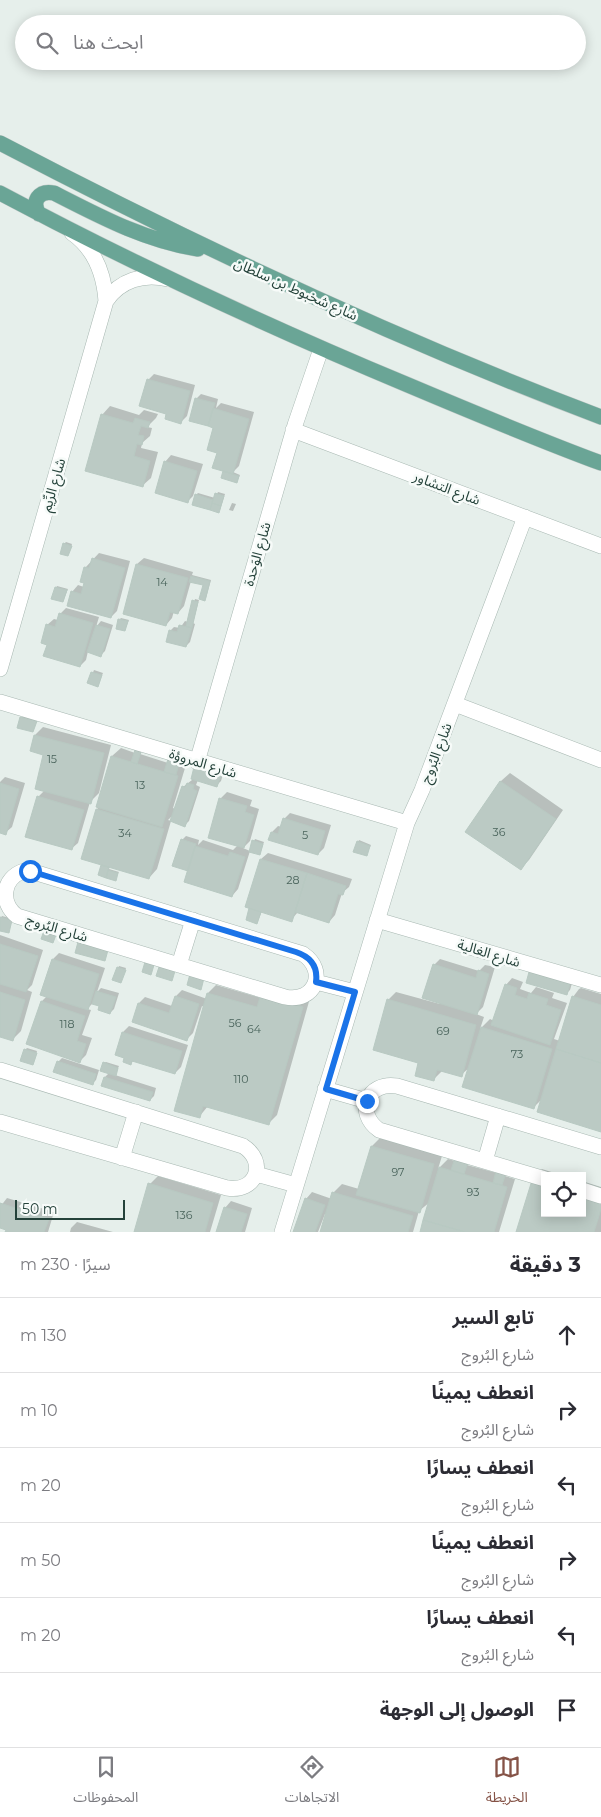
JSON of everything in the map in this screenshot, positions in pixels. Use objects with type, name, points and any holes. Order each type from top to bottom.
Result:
[{"type":"main road","name":"شارع شخبوط بن سلطان","points":[[0,143],[214,252],[412,340],[555,400],[601,417]]},
{"type":"main road","points":[[0,193],[178,282],[321,349],[539,440],[601,463]]},
{"type":"main road","points":[[39,214],[35,203],[38,197],[42,193],[54,193],[124,229],[169,243],[214,252]]},
{"type":"street","name":"شارع الرِّيم","points":[[0,669],[106,300],[101,270],[96,261],[79,239],[55,222]]},
{"type":"street","points":[[106,300],[117,288],[136,279],[158,277],[178,282]]},
{"type":"street","name":"شارع الوَحدة","points":[[197,762],[293,430],[321,349]]},
{"type":"street","name":"شارع التشاور","points":[[293,430],[601,546]]},
{"type":"street","name":"شارع البُروج","points":[[282,1232],[406,823],[422,790],[525,517]]},
{"type":"street","name":"شارع المروؤة","points":[[0,702],[406,823]]},
{"type":"street","points":[[455,704],[601,760]]},
{"type":"street","name":"شارع البُروج","points":[[30,871],[302,954],[313,963],[317,976],[316,982],[307,994],[293,999],[179,965],[17,916],[8,907],[4,894],[5,888],[8,882],[18,873],[30,871]]},
{"type":"street","points":[[179,965],[193,920]]},
{"type":"street","name":"شارع الغالية","points":[[376,920],[601,986]]},
{"type":"street","points":[[316,982],[355,992]]},
{"type":"street","points":[[0,1070],[243,1146],[254,1155],[256,1174],[247,1185],[234,1190],[0,1122]]},
{"type":"street","points":[[541,1178],[379,1130],[369,1120],[366,1107],[367,1101],[376,1089],[389,1085],[601,1147]]},
{"type":"street","points":[[326,1089],[367,1101]]},
{"type":"street","points":[[122,1158],[136,1112]]},
{"type":"street","points":[[485,1161],[498,1116]]},
{"type":"street","points":[[256,1174],[296,1185]]},
{"type":"street","points":[[586,1191],[601,1196]]},
{"type":"building","points":[[147,379],[190,391],[181,424],[165,419],[166,414],[139,406]]},
{"type":"building","points":[[195,398],[215,403],[208,426],[189,421]]},
{"type":"building","points":[[213,408],[249,419],[233,474],[212,468],[217,453],[207,450],[213,428],[208,426]]},
{"type":"building","points":[[101,414],[133,423],[135,418],[150,422],[148,428],[141,426],[138,435],[144,436],[142,445],[137,444],[134,456],[150,461],[143,487],[85,471]]},
{"type":"building","points":[[164,461],[197,471],[188,503],[155,493]]},
{"type":"building","points":[[223,471],[239,476],[237,483],[221,478]]},
{"type":"building","points":[[215,493],[224,496],[221,506],[212,503]]},
{"type":"building","points":[[195,494],[213,500],[210,510],[192,505]]},
{"type":"building","points":[[212,503],[221,506],[219,513],[210,510]]},
{"type":"building","points":[[63,543],[72,546],[68,556],[60,554]]},
{"type":"building","points":[[92,558],[125,568],[111,618],[67,606],[71,591],[81,594],[84,583],[80,582],[84,567],[89,568]]},
{"type":"building","points":[[136,564],[188,578],[178,614],[170,612],[166,626],[123,614]]},
{"type":"building","points":[[191,576],[210,581],[205,601],[199,599],[203,585],[189,582]]},
{"type":"building","points":[[55,587],[67,590],[63,602],[51,599]]},
{"type":"building","points":[[192,600],[198,602],[192,628],[186,626]]},
{"type":"building","points":[[59,613],[93,623],[80,667],[43,656],[47,645],[41,643],[46,624],[55,627]]},
{"type":"building","points":[[118,619],[128,621],[125,631],[116,629]]},
{"type":"building","points":[[96,625],[110,629],[101,657],[87,652]]},
{"type":"building","points":[[179,625],[192,628],[186,647],[166,642],[169,630],[177,632]]},
{"type":"building","points":[[91,672],[102,675],[98,687],[87,683]]},
{"type":"building","points":[[20,717],[37,721],[33,732],[17,728]]},
{"type":"building","points":[[34,735],[104,753],[91,804],[35,789],[43,755],[30,751]]},
{"type":"building","points":[[135,750],[141,752],[137,764],[131,762]]},
{"type":"building","points":[[111,756],[178,776],[162,827],[96,807]]},
{"type":"building","points":[[168,759],[179,763],[176,775],[164,772]]},
{"type":"building","points":[[194,767],[221,775],[217,787],[191,779]]},
{"type":"building","points":[[500,781],[556,819],[521,870],[465,832]]},
{"type":"building","points":[[0,783],[19,789],[6,835],[0,833]]},
{"type":"building","points":[[187,783],[194,785],[193,789],[197,791],[185,827],[170,821],[182,786],[185,787]]},
{"type":"building","points":[[37,796],[84,810],[72,850],[25,837]]},
{"type":"building","points":[[219,798],[247,806],[245,812],[254,815],[244,848],[208,838]]},
{"type":"building","points":[[96,809],[164,829],[149,879],[81,859]]},
{"type":"building","points":[[283,818],[325,831],[318,855],[268,840],[271,832],[278,834]]},
{"type":"building","points":[[181,839],[196,844],[188,871],[172,866]]},
{"type":"building","points":[[252,840],[263,844],[260,855],[249,852]]},
{"type":"building","points":[[357,841],[370,846],[367,856],[353,852]]},
{"type":"building","points":[[195,846],[228,856],[230,852],[245,857],[232,897],[184,882]]},
{"type":"building","points":[[260,859],[307,873],[292,922],[245,907]]},
{"type":"building","points":[[101,865],[109,867],[106,878],[98,875]]},
{"type":"building","points":[[108,870],[118,873],[116,881],[106,878]]},
{"type":"building","points":[[307,873],[346,886],[343,895],[338,894],[329,923],[295,912]]},
{"type":"building","points":[[249,908],[261,912],[257,924],[246,920]]},
{"type":"building","points":[[0,917],[12,920],[9,933],[0,931]]},
{"type":"building","points":[[45,928],[57,932],[53,943],[41,939]]},
{"type":"building","points":[[78,942],[108,950],[105,961],[75,953]]},
{"type":"building","points":[[0,944],[38,956],[26,992],[0,984]]},
{"type":"building","points":[[52,959],[99,974],[88,1010],[40,995]]},
{"type":"building","points":[[145,962],[154,965],[151,975],[142,972]]},
{"type":"building","points":[[433,964],[476,978],[478,970],[489,974],[477,1015],[422,998]]},
{"type":"building","points":[[117,967],[126,970],[121,983],[112,980]]},
{"type":"building","points":[[159,967],[175,971],[172,981],[156,976]]},
{"type":"building","points":[[529,972],[570,984],[567,995],[526,983]]},
{"type":"building","points":[[190,974],[204,978],[201,990],[187,985]]},
{"type":"building","points":[[505,984],[517,988],[515,995],[527,999],[529,993],[548,999],[546,1005],[561,1010],[550,1045],[491,1025]]},
{"type":"building","points":[[96,991],[116,997],[110,1014],[98,1010],[99,1006],[92,1004]]},
{"type":"building","points":[[0,992],[25,1000],[13,1041],[0,1037]]},
{"type":"building","points":[[207,993],[257,1007],[261,994],[303,1007],[269,1125],[203,1106],[200,1118],[174,1111]]},
{"type":"building","points":[[175,996],[199,1004],[187,1041],[132,1022],[138,1003],[169,1013]]},
{"type":"building","points":[[572,996],[601,1005],[601,1063],[556,1049]]},
{"type":"building","points":[[387,999],[476,1025],[462,1077],[437,1070],[434,1081],[415,1076],[418,1063],[373,1050]]},
{"type":"building","points":[[41,1001],[85,1016],[77,1041],[86,1044],[80,1063],[26,1044]]},
{"type":"building","points":[[481,1027],[552,1049],[534,1109],[462,1087]]},
{"type":"building","points":[[122,1032],[182,1051],[175,1074],[132,1061],[131,1065],[123,1062],[124,1058],[115,1055]]},
{"type":"building","points":[[24,1049],[37,1053],[33,1065],[20,1061]]},
{"type":"building","points":[[556,1049],[601,1063],[601,1132],[537,1112]]},
{"type":"building","points":[[57,1061],[96,1074],[93,1085],[53,1072]]},
{"type":"building","points":[[103,1062],[118,1068],[116,1076],[100,1071]]},
{"type":"building","points":[[104,1077],[153,1092],[150,1101],[101,1086]]},
{"type":"building","points":[[371,1146],[434,1164],[420,1213],[356,1195]]},
{"type":"building","points":[[455,1158],[468,1162],[464,1174],[451,1170]]},
{"type":"building","points":[[439,1167],[507,1187],[494,1232],[465,1232],[423,1220]]},
{"type":"building","points":[[496,1171],[506,1173],[502,1185],[493,1183]]},
{"type":"building","points":[[533,1177],[541,1180],[541,1217],[586,1217],[586,1193],[601,1198],[601,1209],[594,1232],[516,1232]]},
{"type":"building","points":[[148,1183],[213,1203],[205,1232],[134,1232]]},
{"type":"building","points":[[332,1192],[413,1216],[408,1232],[320,1232]]},
{"type":"building","points":[[305,1198],[325,1205],[315,1232],[293,1232]]},
{"type":"building","points":[[0,1203],[49,1219],[44,1232],[5,1232],[6,1230],[0,1228]]},
{"type":"building","points":[[224,1207],[247,1214],[241,1232],[216,1232]]},
{"type":"building","points":[[423,1220],[465,1232],[420,1232]]},
{"type":"route","points":[[30,871],[296,952],[308,958],[316,969],[316,982],[355,992],[326,1089],[367,1101]]}]
